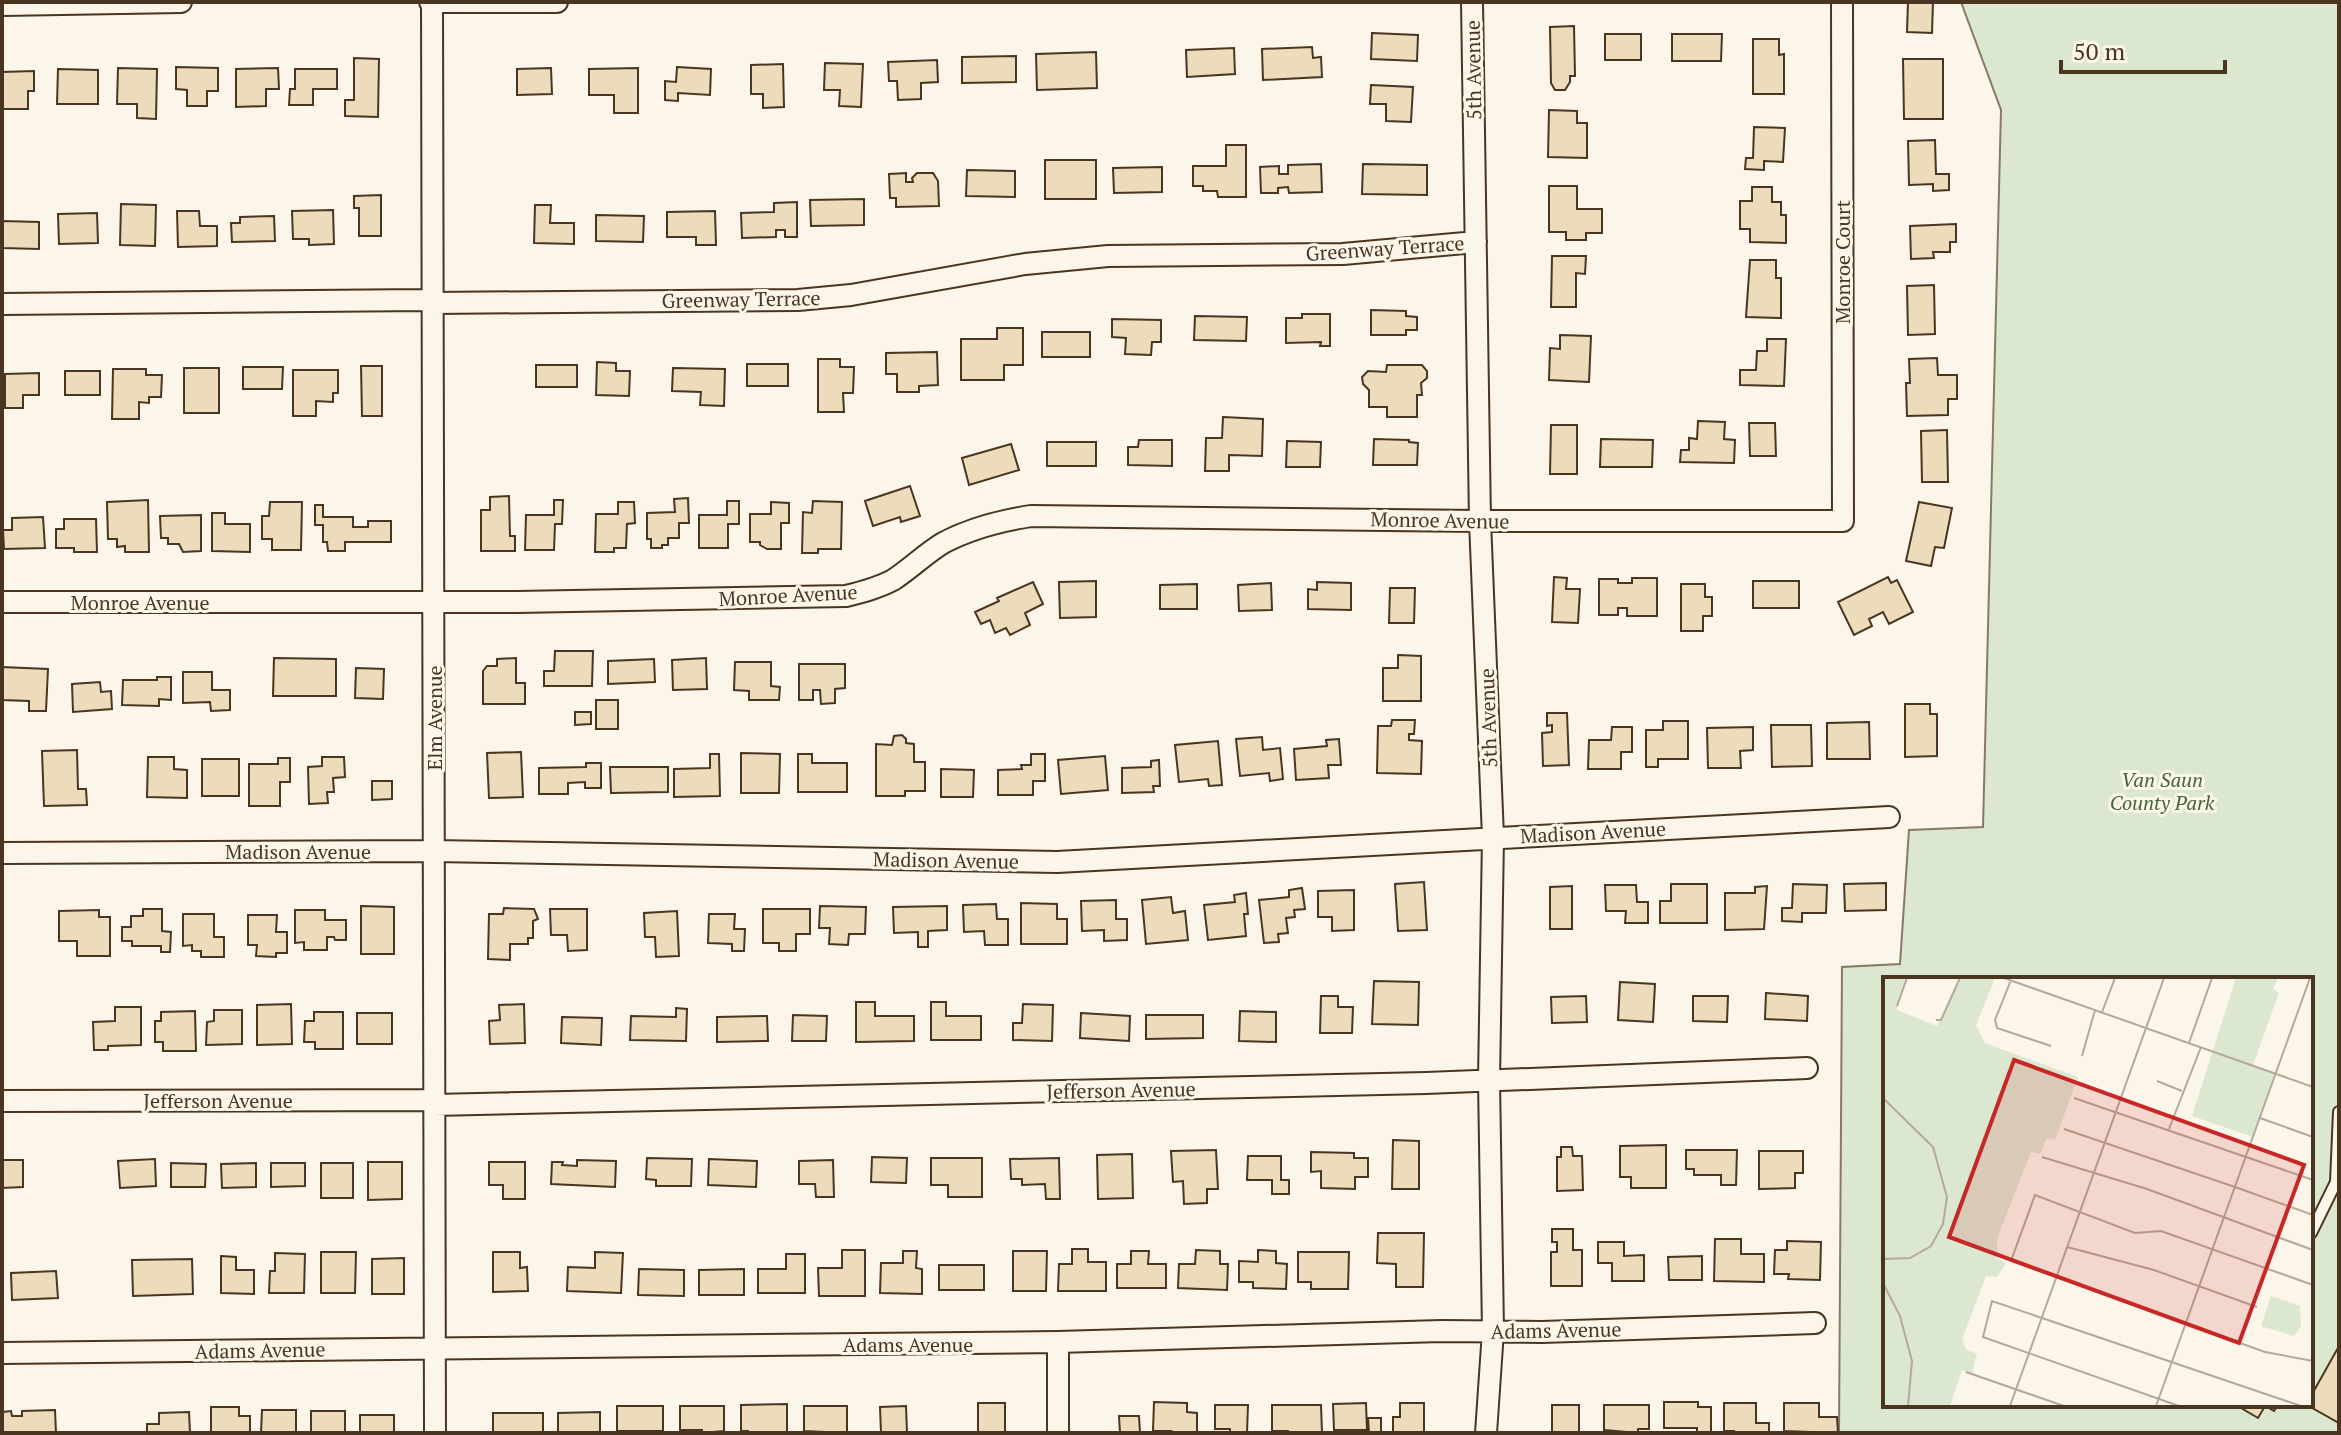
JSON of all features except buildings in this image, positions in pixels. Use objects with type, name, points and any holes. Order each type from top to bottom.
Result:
[{"type":"street","points":[[2,5],[181,2]]},
{"type":"street","points":[[431,2],[557,2]]},
{"type":"street","name":"Elm Avenue","points":[[431,2],[435,1433]]},
{"type":"street","name":"5th Avenue","points":[[1472,2],[1480,521],[1493,837],[1489,1080],[1493,1331],[1486,1433]]},
{"type":"street","name":"Monroe Court","points":[[1842,2],[1843,521]]},
{"type":"street","name":"Greenway Terrace","points":[[2,304],[798,300],[851,295],[1025,264],[1108,256],[1343,254],[1476,242]]},
{"type":"street","name":"Monroe Avenue","points":[[2,602],[434,602],[846,596],[893,580],[940,545],[965,532],[996,521],[1031,516],[1843,521]]},
{"type":"street","name":"Madison Avenue","points":[[2,853],[433,851],[1057,862],[1889,817]]},
{"type":"street","name":"Jefferson Avenue","points":[[2,1101],[434,1102],[1489,1080],[1807,1068]]},
{"type":"street","name":"Adams Avenue","points":[[2,1353],[1058,1342],[1815,1323]]},
{"type":"street","points":[[1058,1342],[1058,1433]]},
{"type":"lane","points":[[2313,1229],[2336,1182],[2339,1112]]},
{"type":"green space","name":"Van Saun County Park","points":[[1961,2],[2339,2],[2339,1433],[1839,1433],[1842,967],[1900,964],[1909,830],[1983,827],[2001,110]]}]
